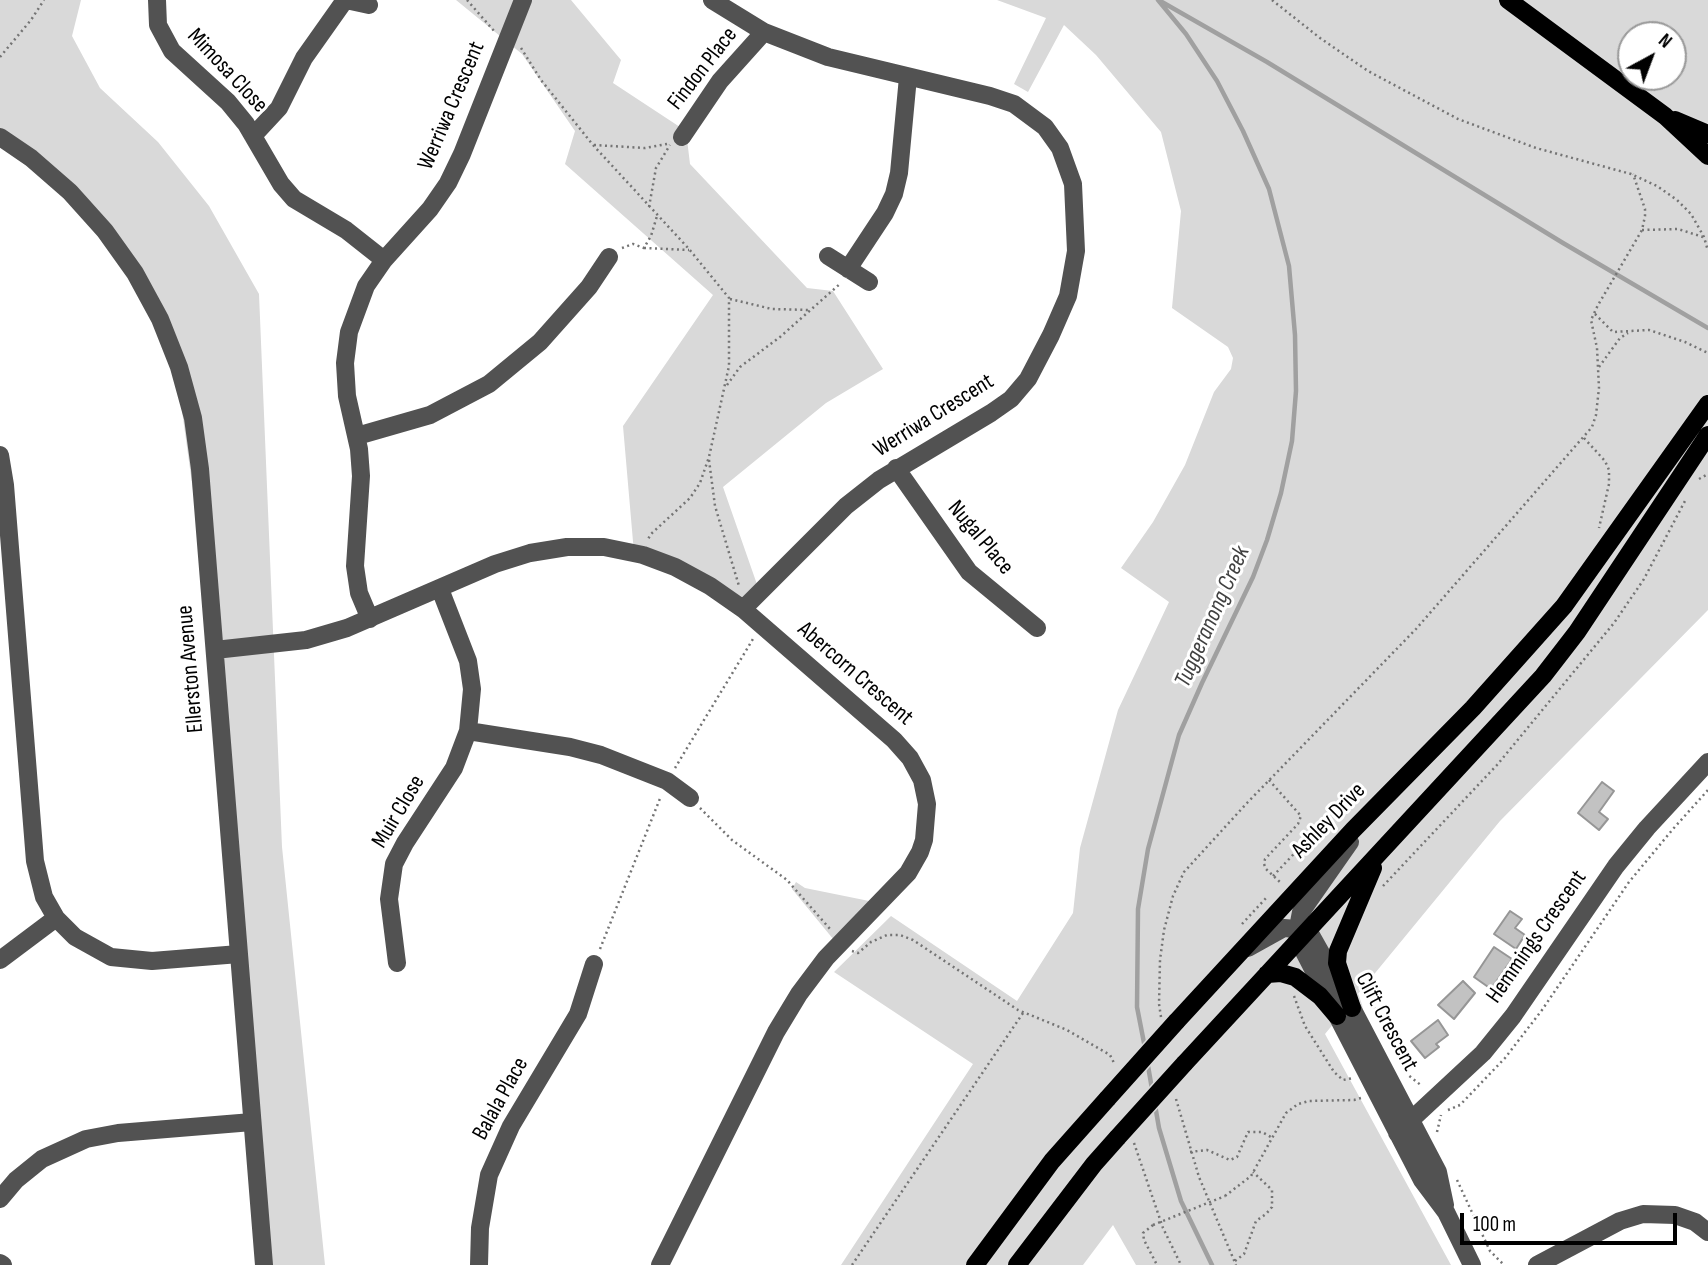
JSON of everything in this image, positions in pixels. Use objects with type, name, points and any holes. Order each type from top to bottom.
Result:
[{"type":"main road","points":[[1508,0],[1665,116],[1708,156]]},
{"type":"main road","points":[[1665,116],[1708,134]]},
{"type":"main road","name":"Ashley Drive","points":[[975,1265],[1052,1161],[1108,1098],[1168,1019],[1236,955],[1481,699],[1564,606],[1708,404]]},
{"type":"main road","points":[[1017,1265],[1094,1164],[1126,1138],[1184,1063],[1302,933],[1379,855],[1544,676],[1577,632],[1708,435]]},
{"type":"main road","points":[[1345,1012],[1337,962],[1338,951],[1379,855]]},
{"type":"main road","points":[[1267,974],[1281,973],[1295,977],[1345,1012]]},
{"type":"street","name":"Mimosa Close","points":[[157,0],[158,25],[172,51],[228,102],[253,136],[281,184],[294,199],[346,230],[384,260]]},
{"type":"street","name":"Mimosa Close","points":[[253,136],[279,108],[304,58],[346,0],[369,5]]},
{"type":"street","name":"Werriwa Crescent","points":[[370,619],[359,593],[355,566],[361,476],[357,436],[347,396],[347,347],[359,301],[384,260],[430,209],[448,183],[523,0]]},
{"type":"street","name":"Werriwa Crescent","points":[[712,0],[764,32],[828,57],[1014,104],[1045,127],[1060,148],[1073,184],[1076,251],[1068,296],[1028,379],[1011,398],[991,414],[896,468],[846,506],[743,609]]},
{"type":"street","name":"Findon Place","points":[[682,137],[720,82],[764,32]]},
{"type":"street","points":[[848,269],[885,213],[894,194],[899,173],[908,77]]},
{"type":"street","name":"Ellerston Avenue","points":[[0,137],[31,158],[70,192],[105,231],[135,274],[160,319],[179,368],[193,418],[200,469],[264,1265]]},
{"type":"street","points":[[828,256],[869,282]]},
{"type":"street","points":[[357,436],[430,415],[489,384],[540,342],[589,287],[609,257]]},
{"type":"street","points":[[0,455],[39,885],[56,918],[86,945],[111,957],[152,961],[239,954]]},
{"type":"street","name":"Nugal Place","points":[[896,468],[969,572],[1037,628]]},
{"type":"street","name":"Abercorn Crescent","points":[[215,650],[306,640],[370,619],[495,564],[530,552],[567,547],[604,547],[643,555],[675,567],[710,586],[743,609],[894,740],[910,758],[922,780],[928,816],[920,852],[908,873],[826,958],[799,994],[776,1032],[660,1265]]},
{"type":"street","name":"Muir Close","points":[[397,963],[389,899],[394,864],[454,768],[468,731],[472,689],[468,661],[440,589]]},
{"type":"street","points":[[468,731],[570,747],[601,755],[667,782],[690,798]]},
{"type":"street","name":"Hemmings Crescent","points":[[1404,1126],[1491,1044],[1616,866],[1708,762]]},
{"type":"street","points":[[1236,955],[1274,931],[1284,928],[1302,933],[1301,912],[1370,814]]},
{"type":"street","points":[[0,960],[56,918]]},
{"type":"street","name":"Clift Crescent","points":[[1302,933],[1404,1126],[1422,1180],[1446,1212],[1472,1265]]},
{"type":"street","name":"Balala Place","points":[[479,1265],[480,1228],[489,1175],[511,1126],[578,1014],[594,964]]},
{"type":"street","points":[[0,1199],[16,1180],[42,1159],[86,1139],[118,1133],[252,1122]]},
{"type":"street","points":[[1537,1265],[1620,1221],[1643,1214],[1675,1215],[1695,1222],[1708,1232]]},
{"type":"path","points":[[0,57],[44,0]]},
{"type":"path","points":[[467,0],[499,35],[523,50],[541,80],[593,145],[689,250],[729,299],[772,309],[813,309]]},
{"type":"path","points":[[1272,0],[1368,71],[1449,115],[1535,148],[1633,174],[1677,200],[1691,214],[1704,237],[1708,251]]},
{"type":"path","points":[[593,145],[645,148],[663,146],[674,141],[656,169],[649,207]]},
{"type":"path","points":[[1168,1019],[1159,1004],[1160,960],[1168,911],[1179,881],[1194,860],[1416,629],[1584,438],[1596,415],[1600,388],[1591,320],[1642,230],[1644,209],[1633,174]]},
{"type":"path","points":[[644,248],[657,216]]},
{"type":"path","points":[[1642,230],[1678,229],[1704,237]]},
{"type":"path","points":[[609,257],[628,244],[644,248],[689,250]]},
{"type":"path","points":[[726,388],[740,367],[813,309],[849,276],[848,269]]},
{"type":"path","points":[[649,537],[690,498],[709,457],[729,366],[729,299]]},
{"type":"path","points":[[1594,313],[1613,332],[1628,333]]},
{"type":"path","points":[[1598,367],[1620,338],[1639,330],[1657,332],[1708,353]]},
{"type":"path","points":[[1584,438],[1605,461],[1609,470],[1609,484],[1599,532]]},
{"type":"path","points":[[709,457],[715,506],[740,587]]},
{"type":"path","points":[[1269,780],[1301,816],[1298,824],[1265,859],[1264,864],[1273,876],[1357,787]]},
{"type":"path","points":[[1438,1138],[1437,1125],[1442,1111],[1460,1105],[1505,1058],[1542,1010],[1629,882],[1708,790]]},
{"type":"path","points":[[690,798],[732,840],[787,880],[836,935]]},
{"type":"path","points":[[847,946],[858,953],[887,935],[900,935],[913,940],[998,998],[1067,1030],[1110,1055],[1117,1074]]},
{"type":"path","points":[[1360,978],[1408,1075],[1429,1090]]},
{"type":"path","points":[[1291,989],[1305,1026],[1334,1072],[1343,1080],[1355,1077]]},
{"type":"path","points":[[852,1265],[1024,1012]]},
{"type":"path","points":[[1174,1093],[1190,1152],[1236,1263],[1244,1254],[1256,1221],[1272,1207],[1272,1190],[1253,1172]]},
{"type":"path","points":[[1157,1265],[1143,1233],[1153,1225],[1235,1190],[1253,1172],[1270,1137],[1286,1113],[1298,1104],[1310,1101],[1354,1100],[1365,1097]]},
{"type":"path","points":[[1190,1152],[1207,1150],[1230,1160],[1237,1157],[1248,1132],[1262,1132],[1270,1137]]},
{"type":"path","points":[[1126,1138],[1181,1265]]},
{"type":"path","points":[[1455,1176],[1490,1251],[1504,1265]]},
{"type":"shaded area","points":[[0,0],[81,0],[72,36],[100,88],[158,142],[209,206],[259,294],[282,847],[325,1265],[266,1265],[215,650],[174,353],[139,269],[79,202],[0,147]]},
{"type":"shaded area","points":[[456,0],[571,0],[621,60],[613,83],[686,131],[690,164],[807,288],[833,291],[883,369],[826,403],[723,487],[760,593],[743,609],[634,553],[623,426],[713,295],[565,164],[575,131],[522,54]]},
{"type":"shaded area","points":[[997,0],[1708,0],[1708,610],[1500,821],[1325,1034],[1451,1265],[1136,1265],[1113,1225],[1083,1265],[841,1265],[973,1064],[834,972],[891,916],[1017,1001],[1073,913],[1080,848],[1118,710],[1169,602],[1121,568],[1153,522],[1185,465],[1214,392],[1231,369],[1233,358],[1228,347],[1172,308],[1181,211],[1161,132],[1096,55],[1064,25],[1028,92],[1014,84],[1046,18]]},
{"type":"shaded area","points":[[796,882],[805,888],[879,903],[838,945],[792,889]]},
{"type":"building","points":[[1602,782],[1614,791],[1599,812],[1608,819],[1599,830],[1578,813]]},
{"type":"building","points":[[1510,911],[1522,919],[1515,928],[1525,935],[1516,949],[1494,934]]},
{"type":"building","points":[[1494,947],[1512,959],[1491,989],[1474,977]]},
{"type":"building","points":[[1463,981],[1475,993],[1454,1019],[1438,1005]]},
{"type":"building","points":[[1438,1020],[1448,1035],[1436,1044],[1439,1047],[1425,1058],[1411,1041]]},
{"type":"waterway","name":"Tuggeranong Creek","points":[[1145,1048],[1137,1007],[1138,909],[1148,849],[1179,735],[1253,577],[1267,540],[1292,441],[1296,391],[1295,335],[1289,266],[1269,189],[1217,81],[1186,34],[1158,0]]},
{"type":"waterway","points":[[1162,2],[1267,62],[1563,243],[1708,328]]},
{"type":"waterway","name":"Tuggeranong Creek","points":[[1147,1060],[1152,1089]]},
{"type":"waterway","name":"Tuggeranong Creek","points":[[1155,1105],[1159,1128],[1181,1201],[1212,1265]]}]
